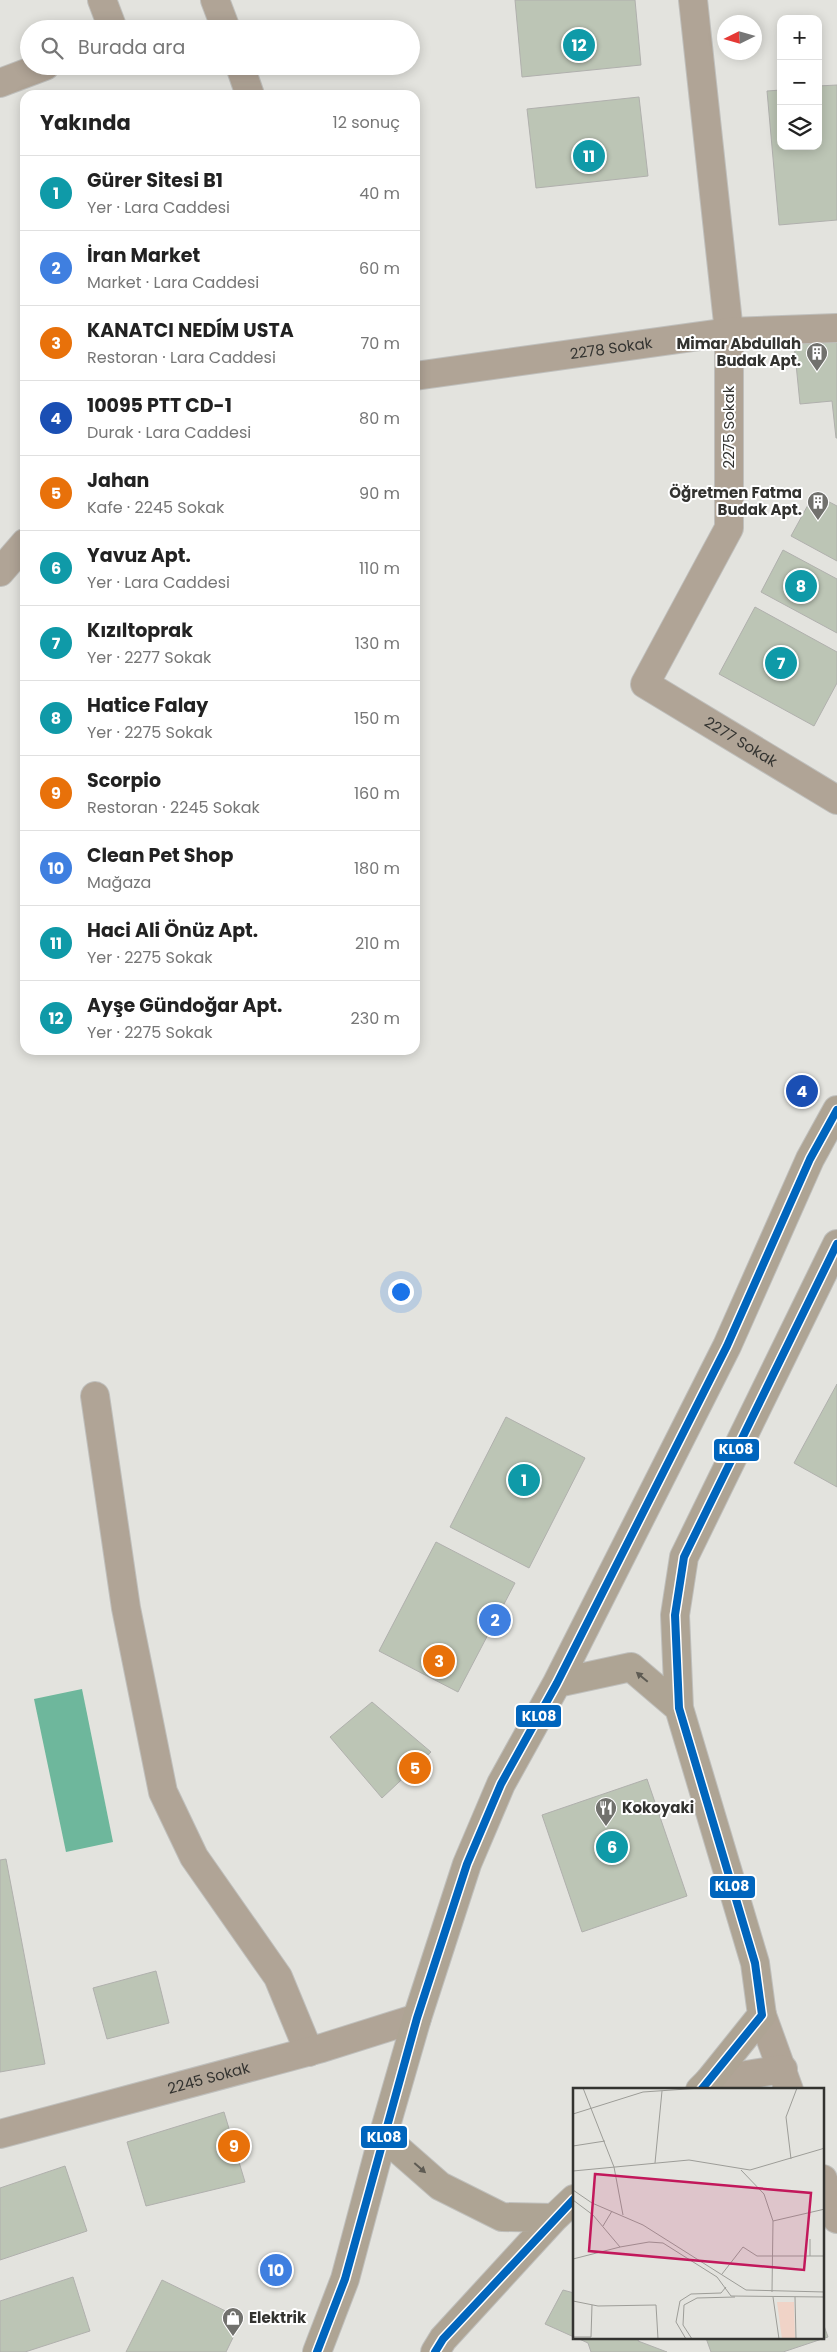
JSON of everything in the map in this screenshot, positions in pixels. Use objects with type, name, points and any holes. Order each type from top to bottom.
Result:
[{"type":"main road","points":[[317,2352],[345,2279],[383,2136],[467,1864],[501,1784],[557,1683],[727,1346],[810,1159],[837,1110]]},
{"type":"main road","points":[[705,2085],[762,2015],[754,1963],[679,1708],[675,1615],[684,1557],[837,1244]]},
{"type":"main road","points":[[557,1683],[630,1667],[679,1708]]},
{"type":"main road","points":[[383,2136],[440,2186],[502,2217],[554,2218]]},
{"type":"main road","points":[[435,2352],[443,2339],[554,2218],[573,2200]]},
{"type":"street","points":[[102,0],[109,20]]},
{"type":"street","points":[[216,0],[223,20]]},
{"type":"street","name":"2275 Sokak","points":[[645,684],[730,528],[729,332],[693,0]]},
{"type":"street","points":[[0,82],[20,75]]},
{"type":"street","points":[[243,75],[248,90]]},
{"type":"street","name":"2278 Sokak","points":[[420,375],[729,332],[837,328]]},
{"type":"street","points":[[0,572],[20,549]]},
{"type":"street","name":"2277 Sokak","points":[[645,684],[837,800]]},
{"type":"street","points":[[95,1396],[126,1608],[163,1792],[194,1857],[278,1977],[309,2052]]},
{"type":"street","points":[[705,2085],[786,2079],[762,2015]]},
{"type":"street","name":"2245 Sokak","points":[[0,2134],[309,2052],[418,2018]]},
{"type":"street","points":[[824,2182],[837,2219]]},
{"type":"shaded area","points":[[82,1689],[113,1842],[66,1852],[34,1699]]},
{"type":"building","points":[[515,0],[635,0],[641,65],[522,77]]},
{"type":"building","points":[[837,85],[837,220],[779,225],[767,91],[777,90],[777,150],[822,150],[822,86]]},
{"type":"building","points":[[639,97],[648,176],[536,188],[527,109]]},
{"type":"building","name":"Mimar Abdullah Budak Apt.","points":[[837,340],[836,438],[832,401],[800,404],[794,344]]},
{"type":"building","name":"Öğretmen Fatma Budak Apt.","points":[[814,494],[837,506],[837,561],[791,536]]},
{"type":"building","points":[[783,550],[837,579],[837,633],[761,592]]},
{"type":"building","points":[[755,607],[837,652],[837,683],[814,726],[719,674]]},
{"type":"building","points":[[837,1384],[837,1487],[794,1463]]},
{"type":"building","points":[[506,1417],[585,1458],[529,1568],[450,1527]]},
{"type":"building","points":[[436,1542],[515,1583],[458,1692],[379,1651]]},
{"type":"building","points":[[372,1702],[431,1752],[382,1798],[330,1737]]},
{"type":"building","points":[[647,1779],[687,1896],[582,1932],[542,1815]]},
{"type":"building","points":[[6,1859],[45,2064],[0,2072],[0,1860]]},
{"type":"building","points":[[156,1971],[169,2023],[107,2039],[93,1988]]},
{"type":"building","points":[[224,2112],[245,2182],[146,2206],[127,2142]]},
{"type":"building","points":[[65,2166],[87,2231],[0,2260],[0,2188]]},
{"type":"building","points":[[73,2277],[90,2331],[25,2352],[0,2352],[0,2301]]},
{"type":"building","points":[[162,2280],[242,2319],[226,2352],[126,2352]]},
{"type":"building","points":[[563,2290],[573,2293],[573,2337],[545,2324]]},
{"type":"building","points":[[824,2326],[828,2337],[824,2338]]},
{"type":"building","points":[[581,2340],[638,2340],[667,2352],[591,2352],[588,2343]]},
{"type":"building","points":[[707,2340],[819,2340],[783,2352],[711,2352]]},
{"type":"transit line","name":"KL08","points":[[317,2352],[345,2279],[417,2018],[467,1864],[501,1784],[557,1683],[727,1346],[810,1159],[837,1110]]},
{"type":"transit line","name":"KL08","points":[[703,2088],[762,2015],[755,1963],[679,1708],[675,1615],[684,1557],[837,1244]]},
{"type":"transit line","name":"KL08","points":[[435,2352],[443,2339],[573,2200]]},
{"type":"place","name":"Ayşe Gündoğar Apt.","points":[[579,45]]},
{"type":"place","name":"Haci Ali Önüz Apt.","points":[[589,156]]},
{"type":"place","name":"Mimar Abdullah Budak Apt.","points":[[817,372]]},
{"type":"place","name":"Öğretmen Fatma Budak Apt.","points":[[818,521]]},
{"type":"place","name":"Hatice Falay","points":[[801,586]]},
{"type":"place","name":"Kızıltoprak","points":[[781,663]]},
{"type":"place","name":"10095 PTT CD-1","points":[[802,1091]]},
{"type":"place","name":"Gürer Sitesi B1","points":[[524,1480]]},
{"type":"place","name":"İran Market","points":[[495,1620]]},
{"type":"place","name":"KANATCI NEDÍM USTA","points":[[439,1661]]},
{"type":"place","name":"Jahan","points":[[415,1768]]},
{"type":"place","name":"Kokoyaki","points":[[606,1827]]},
{"type":"place","name":"Yavuz Apt.","points":[[612,1847]]},
{"type":"place","name":"Scorpio","points":[[234,2146]]},
{"type":"place","name":"Clean Pet Shop","points":[[276,2270]]},
{"type":"place","name":"Elektrik","points":[[233,2337]]}]
